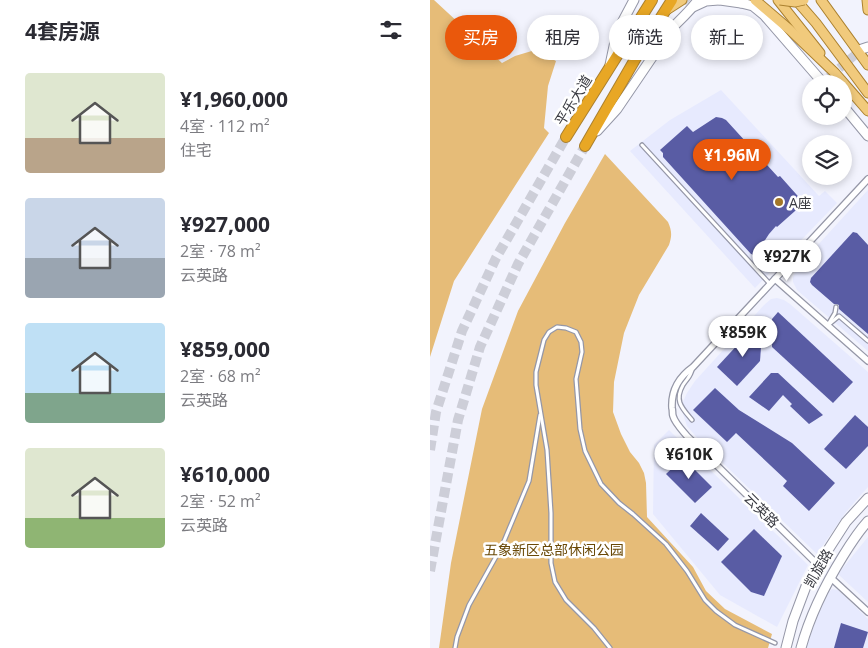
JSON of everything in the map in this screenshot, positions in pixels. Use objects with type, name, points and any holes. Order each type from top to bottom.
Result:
[{"type":"highway","name":"平乐大道","points":[[642,15],[652,0]]},
{"type":"highway","points":[[588,142],[641,49],[672,0]]},
{"type":"highway","name":"平乐大道","points":[[566,137],[613,60]]},
{"type":"main road","points":[[642,15],[647,0]]},
{"type":"main road","points":[[755,0],[790,30],[825,75]]},
{"type":"main road","points":[[779,0],[796,2],[804,0]]},
{"type":"main road","points":[[779,0],[826,75]]},
{"type":"main road","points":[[796,0],[816,23],[868,93]]},
{"type":"main road","points":[[821,0],[868,65]]},
{"type":"main road","points":[[867,0],[868,10]]},
{"type":"main road","points":[[665,11],[691,4]]},
{"type":"main road","points":[[852,98],[868,111]]},
{"type":"street","points":[[609,67],[617,32],[634,0]]},
{"type":"street","points":[[588,142],[617,109],[672,28],[691,4],[719,0],[740,1],[753,6],[824,75]]},
{"type":"street","points":[[852,117],[868,136]]},
{"type":"street","name":"云英路","points":[[818,565],[687,436],[673,416],[672,398],[684,374],[693,367],[867,181]]},
{"type":"street","points":[[773,282],[828,325],[868,361]]},
{"type":"street","name":"凯旋路","points":[[786,648],[796,612],[808,581],[846,522],[868,498]]},
{"type":"street","name":"凯旋路","points":[[801,648],[810,618],[830,577],[858,532],[868,521]]},
{"type":"street","points":[[830,577],[868,612]]},
{"type":"street","points":[[796,612],[810,618]]},
{"type":"lane","points":[[642,145],[773,282]]},
{"type":"lane","points":[[828,325],[835,313],[836,307]]},
{"type":"lane","points":[[828,325],[839,316],[868,341]]},
{"type":"lane","points":[[610,648],[594,628],[566,600],[555,582],[551,563],[551,513],[547,450],[536,385],[536,372],[544,340],[549,332],[558,327],[576,332],[582,342],[582,352],[576,379],[580,429],[585,451],[601,484],[619,503],[666,544],[688,571],[705,600],[716,611],[735,625],[775,643]]},
{"type":"lane","points":[[692,420],[679,403],[678,397],[683,385],[691,376],[693,367]]},
{"type":"lane","points":[[455,648],[457,637],[469,605],[502,546],[529,481],[540,412]]},
{"type":"shaded area","points":[[721,90],[802,178],[802,185],[809,185],[819,196],[825,191],[837,203],[755,288],[630,151],[670,120]]},
{"type":"shaded area","points":[[868,190],[868,351],[797,290],[793,277],[797,268]]},
{"type":"shaded area","points":[[777,298],[790,304],[868,372],[868,487],[846,512],[817,554],[699,440],[687,426],[683,414],[682,404],[695,381],[764,305],[771,299]]},
{"type":"shaded area","points":[[669,430],[808,565],[777,627],[720,595],[653,514],[654,445]]},
{"type":"shaded area","points":[[868,537],[868,602],[838,574]]},
{"type":"shaded area","points":[[832,589],[838,590],[868,619],[868,648],[806,648],[818,615]]},
{"type":"green space","points":[[430,0],[434,0],[450,15],[445,15],[445,60],[499,60],[502,63],[508,60],[517,60],[517,55],[527,52],[527,60],[556,61],[548,86],[544,128],[549,133],[454,281],[430,357]]},
{"type":"green space","name":"五象新区总部休闲公园","points":[[605,154],[668,222],[671,231],[669,245],[639,295],[624,333],[614,382],[613,412],[630,452],[644,473],[647,517],[693,567],[706,591],[725,609],[772,634],[768,648],[439,648],[451,563],[482,409],[518,311],[565,223]]},
{"type":"building","points":[[716,117],[726,120],[804,203],[776,226],[754,255],[751,254],[663,157],[663,153],[660,150],[687,126],[693,132]]},
{"type":"building","points":[[853,232],[857,233],[868,245],[868,334],[839,309],[839,305],[834,304],[810,282],[811,278]]},
{"type":"building","points":[[778,312],[853,382],[833,403],[772,347],[772,319]]},
{"type":"building","points":[[754,327],[762,334],[760,361],[737,386],[717,367]]},
{"type":"building","points":[[771,373],[778,373],[823,415],[809,424],[790,406],[792,404],[783,395],[769,411],[749,397]]},
{"type":"building","points":[[715,388],[739,410],[792,443],[835,483],[809,511],[783,486],[787,481],[736,433],[727,442],[693,410]]},
{"type":"building","points":[[855,415],[868,427],[868,446],[846,469],[824,449]]},
{"type":"building","points":[[683,458],[712,487],[695,503],[666,474]]},
{"type":"building","points":[[701,513],[729,539],[718,551],[690,526]]},
{"type":"building","points":[[754,529],[782,556],[764,596],[751,592],[721,562]]},
{"type":"building","points":[[841,623],[868,632],[863,648],[834,648]]},
{"type":"tunnel","points":[[831,75],[862,49]]},
{"type":"tunnel","points":[[430,450],[436,412],[462,331],[496,258],[566,137]]},
{"type":"tunnel","points":[[430,571],[458,420],[480,347],[518,264],[585,146]]},
{"type":"place","name":"A座","points":[[779,202]]}]
